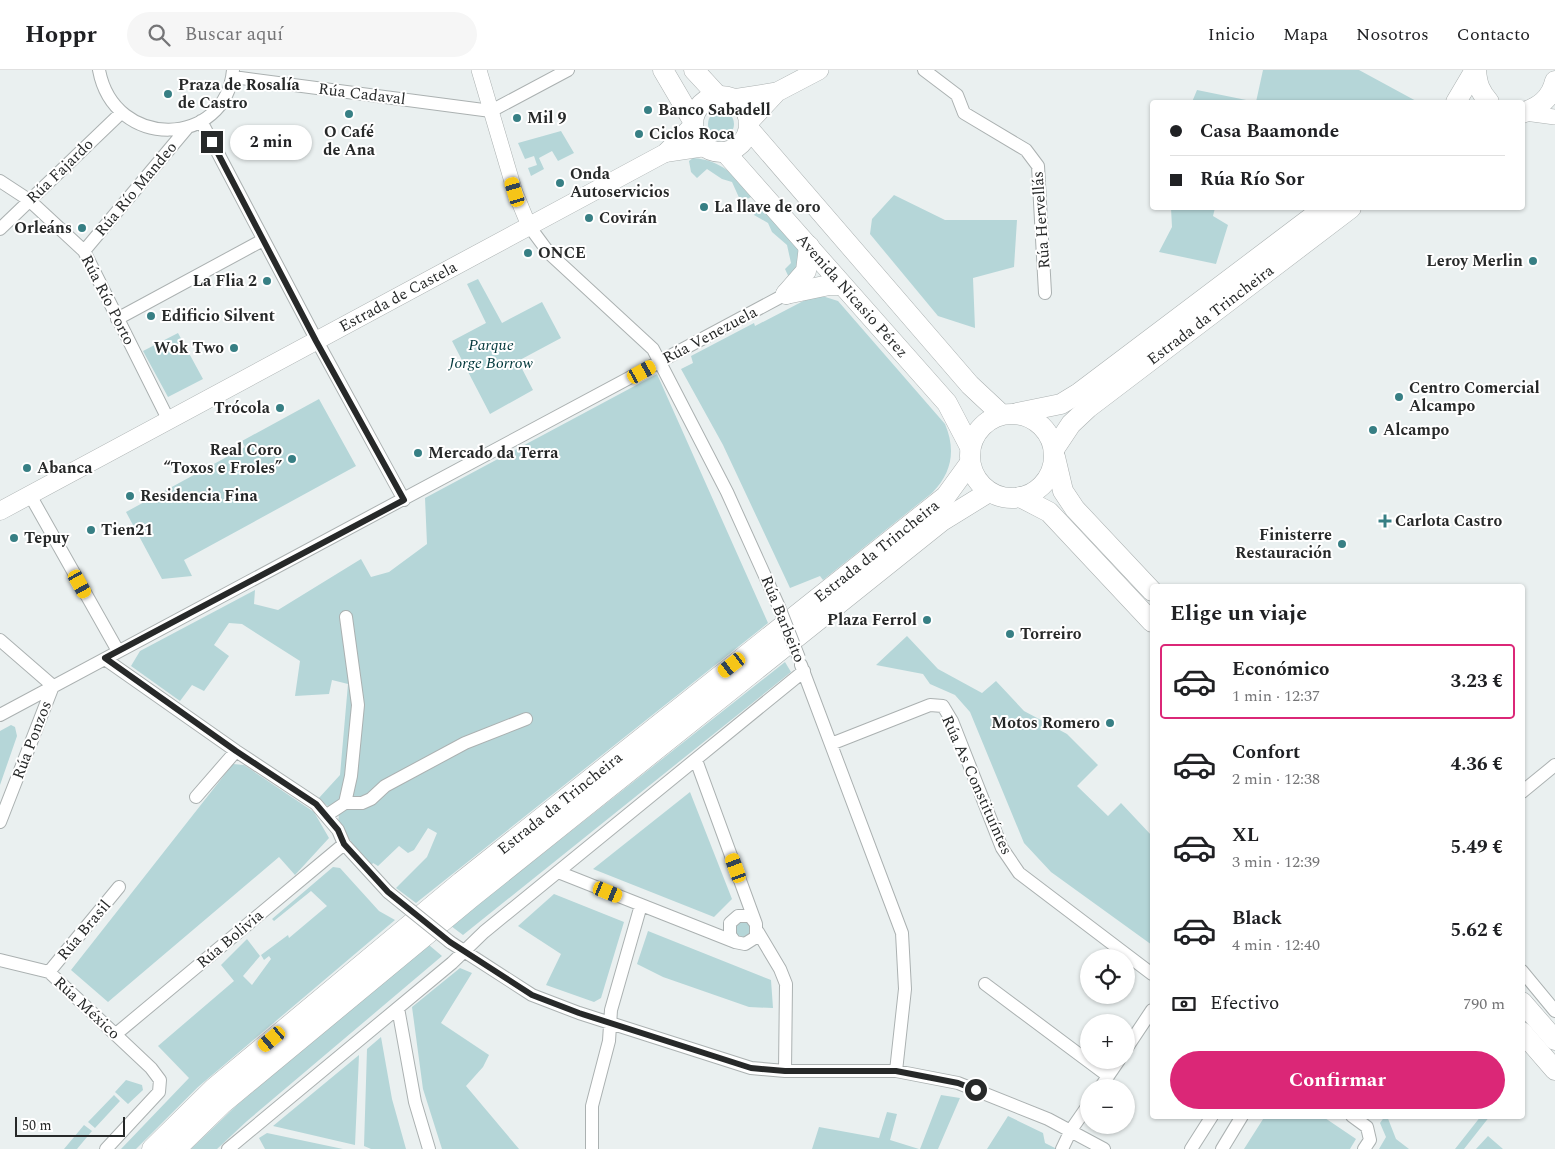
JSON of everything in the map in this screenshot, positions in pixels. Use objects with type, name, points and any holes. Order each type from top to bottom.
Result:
[{"type":"highway","points":[[664,70],[693,123],[694,134],[705,147],[725,152],[741,144],[749,126],[744,108],[726,97],[694,70]]},
{"type":"highway","points":[[1457,100],[1476,70]]},
{"type":"highway","points":[[1476,70],[1477,82],[1482,94],[1487,100]]},
{"type":"highway","points":[[1525,112],[1535,109],[1546,101],[1555,81]]},
{"type":"highway","points":[[693,123],[701,104],[726,97]]},
{"type":"highway","name":"Avenida Nicasio Pérez","points":[[749,126],[970,386],[1009,414]]},
{"type":"highway","name":"Avenida Nicasio Pérez","points":[[725,152],[947,403],[970,455]]},
{"type":"highway","name":"Estrada da Trincheira","points":[[1009,414],[1061,404],[1079,393],[1321,210]]},
{"type":"highway","name":"Estrada da Trincheira","points":[[1055,452],[1071,424],[1088,408],[1348,210]]},
{"type":"highway","points":[[786,294],[806,271],[809,246]]},
{"type":"highway","points":[[786,294],[829,285],[842,285]]},
{"type":"highway","points":[[1055,452],[1052,471],[1045,483],[1034,493],[1020,498],[1004,498],[989,492],[980,484],[970,455],[981,427],[1009,414],[1030,417],[1042,424],[1050,435],[1055,452],[1063,491],[1075,509],[1150,590]]},
{"type":"highway","name":"Estrada da Trincheira","points":[[152,1149],[214,1088],[461,882],[946,496],[970,455]]},
{"type":"highway","name":"Estrada da Trincheira","points":[[176,1149],[222,1104],[472,897],[942,520],[989,492]]},
{"type":"highway","points":[[1020,498],[1049,512],[1150,620]]},
{"type":"highway","points":[[1525,1005],[1555,1040]]},
{"type":"highway","points":[[1525,1035],[1555,1070]]},
{"type":"main road","points":[[749,126],[777,92],[808,72]]},
{"type":"main road","points":[[726,97],[777,92]]},
{"type":"main road","points":[[665,153],[693,123]]},
{"type":"main road","points":[[665,153],[705,147]]},
{"type":"main road","name":"Estrada de Castela","points":[[0,511],[665,153]]},
{"type":"street","points":[[99,70],[102,84],[109,100],[121,113],[146,127],[160,130],[188,127],[201,121],[221,103],[233,74]]},
{"type":"street","points":[[479,70],[515,192],[529,226]]},
{"type":"street","points":[[491,111],[568,70]]},
{"type":"street","name":"Rúa Hervellás","points":[[924,70],[957,95],[964,113],[1026,150],[1034,158],[1040,173],[1045,293]]},
{"type":"street","name":"Rúa Cadaval","points":[[233,74],[491,111]]},
{"type":"street","name":"Rúa Fajardo","points":[[0,229],[121,113]]},
{"type":"street","points":[[1525,113],[1555,116]]},
{"type":"street","points":[[201,121],[316,341],[404,500]]},
{"type":"street","name":"Rúa Río Mandeo","points":[[84,251],[188,127]]},
{"type":"street","name":"Rúa Río Porto","points":[[0,180],[29,200],[84,251],[169,421]]},
{"type":"street","name":"Rúa Barbeito","points":[[529,226],[549,253],[647,343],[660,362],[727,492],[779,606],[902,933],[905,989],[896,1071]]},
{"type":"street","points":[[117,319],[263,240]]},
{"type":"street","name":"Rúa Venezuela","points":[[0,715],[786,294]]},
{"type":"street","points":[[30,495],[118,651]]},
{"type":"street","points":[[345,803],[351,776],[358,705],[346,617]]},
{"type":"street","points":[[0,640],[53,686]]},
{"type":"street","points":[[105,658],[236,751],[316,804],[327,815],[344,844],[388,892],[450,942],[466,950],[532,995],[751,1068],[785,1071],[896,1071],[958,1083],[1048,1119],[1104,1149]]},
{"type":"street","points":[[228,1149],[398,1008],[466,950],[484,932],[804,671]]},
{"type":"street","name":"Rúa Ponzos","points":[[0,822],[53,686]]},
{"type":"street","name":"Rúa As Constituíntes","points":[[831,744],[930,705],[943,706],[952,721],[1002,848],[1019,873],[1150,972]]},
{"type":"street","points":[[327,815],[345,803],[362,803],[371,799],[385,786],[465,743],[526,719]]},
{"type":"street","points":[[196,797],[236,751]]},
{"type":"street","points":[[696,760],[757,928],[780,969],[786,984],[785,1071]]},
{"type":"street","points":[[1525,790],[1555,765]]},
{"type":"street","name":"Rúa Bolivia","points":[[116,1034],[344,844]]},
{"type":"street","points":[[558,872],[735,942],[745,944],[750,942],[757,928]]},
{"type":"street","name":"Rúa Brasil","points":[[49,972],[119,888]]},
{"type":"street","points":[[592,1149],[592,1106],[608,1041],[611,1010],[641,905]]},
{"type":"street","points":[[735,942],[728,928],[734,918],[745,915],[757,928]]},
{"type":"street","name":"Rúa México","points":[[0,960],[49,972],[151,1068],[160,1080],[159,1092],[106,1149]]},
{"type":"street","points":[[1525,975],[1555,1011]]},
{"type":"street","points":[[985,984],[1108,1076]]},
{"type":"street","points":[[398,1008],[414,1102],[430,1149]]},
{"type":"street","points":[[1135,1036],[1150,1013]]},
{"type":"street","points":[[1106,1079],[1113,1069]]},
{"type":"street","points":[[1062,1149],[1080,1117]]},
{"type":"street","points":[[1191,1149],[1210,1119]]},
{"type":"street","points":[[1222,1149],[1240,1119]]},
{"type":"street","points":[[1356,1119],[1367,1127],[1370,1140],[1364,1149]]},
{"type":"green space","points":[[1263,70],[1359,70],[1414,100],[1256,100]]},
{"type":"green space","points":[[1197,90],[1246,100],[1193,100]]},
{"type":"green space","points":[[721,111],[730,115],[734,124],[730,133],[721,137],[712,133],[708,124],[712,115]]},
{"type":"green space","points":[[561,131],[574,153],[558,161],[552,151],[539,158],[544,169],[531,176],[528,168],[537,165],[534,156],[525,159],[518,143]]},
{"type":"green space","points":[[693,158],[712,162],[727,170],[753,196],[741,202],[732,182],[722,179],[707,169],[697,178],[691,172],[689,161]]},
{"type":"green space","points":[[894,195],[945,220],[1017,220],[1014,267],[973,278],[975,328],[938,316],[870,234],[872,219]]},
{"type":"green space","points":[[760,205],[801,251],[803,260],[791,282],[785,269],[791,263],[787,245],[772,232],[768,223],[754,215]]},
{"type":"green space","points":[[1171,210],[1214,210],[1213,216],[1228,225],[1216,264],[1159,252],[1172,227]]},
{"type":"green space","name":"Parque Jorge Borrow","points":[[478,279],[502,323],[542,302],[561,338],[518,361],[533,390],[490,414],[452,341],[486,323],[467,284]]},
{"type":"green space","points":[[819,295],[838,301],[945,424],[951,452],[948,469],[932,493],[823,580],[820,576],[790,588],[723,445],[681,369],[693,363],[691,356],[754,323],[755,326],[811,297]]},
{"type":"green space","points":[[178,333],[203,379],[168,397],[143,351]]},
{"type":"green space","points":[[657,374],[768,623],[416,903],[396,888],[427,857],[437,833],[428,828],[414,850],[408,853],[399,846],[378,866],[373,863],[370,867],[338,824],[339,814],[318,799],[340,775],[348,684],[332,680],[329,694],[295,696],[300,661],[242,624],[229,623],[214,645],[229,656],[204,691],[192,685],[180,701],[131,666],[140,651],[255,590],[254,604],[278,610],[361,559],[371,577],[389,572],[427,544],[425,498]]},
{"type":"green space","points":[[319,399],[356,466],[184,560],[192,576],[162,579],[126,512],[245,447],[242,441]]},
{"type":"green space","points":[[907,636],[938,669],[982,693],[996,681],[1024,711],[1067,734],[1098,765],[1077,786],[1108,816],[1121,803],[1150,834],[1150,944],[1051,872],[1024,843],[970,712],[955,695],[930,684],[923,674],[876,665]]},
{"type":"green space","points":[[785,662],[791,672],[463,935],[451,926]]},
{"type":"green space","points":[[11,725],[15,727],[17,736],[0,785],[0,731]]},
{"type":"green space","points":[[233,764],[244,765],[314,812],[329,838],[295,875],[279,857],[108,1002],[71,970]]},
{"type":"green space","points":[[690,792],[732,899],[714,917],[593,869]]},
{"type":"green space","points":[[333,867],[340,868],[379,911],[395,920],[198,1087],[136,1149],[121,1149],[189,1078],[158,1046],[234,981],[221,965],[247,939],[260,956],[243,976],[252,985],[271,959],[269,956],[264,960],[261,955],[288,935],[289,938],[327,906],[311,891],[274,921],[272,919]]},
{"type":"green space","points":[[554,894],[624,922],[601,998],[594,1002],[546,985],[561,954],[518,926]]},
{"type":"green space","points":[[747,919],[755,934],[739,940],[733,927],[734,924]]},
{"type":"green space","points":[[648,931],[771,980],[773,1008],[749,1007],[663,977],[637,964]]},
{"type":"green space","points":[[429,945],[442,956],[247,1121],[217,1149],[191,1149],[237,1105]]},
{"type":"green space","points":[[460,968],[472,973],[441,1023],[489,1055],[483,1067],[466,1086],[519,1149],[442,1149],[423,1089],[412,1007]]},
{"type":"green space","points":[[381,1037],[392,1099],[406,1149],[371,1149],[364,1146],[367,1049]]},
{"type":"green space","points":[[359,1055],[355,1145],[273,1126]]},
{"type":"green space","points":[[126,1080],[142,1085],[143,1090],[128,1104],[115,1092]]},
{"type":"green space","points":[[114,1095],[120,1101],[95,1128],[88,1122]]},
{"type":"green space","points":[[941,1095],[960,1098],[938,1149],[920,1149]]},
{"type":"green space","points":[[887,1112],[897,1114],[890,1140],[919,1149],[812,1149],[819,1127],[879,1138]]},
{"type":"green space","points":[[1008,1116],[1043,1133],[1045,1143],[1057,1149],[987,1149]]},
{"type":"green space","points":[[1263,1119],[1326,1119],[1356,1139],[1350,1149],[1244,1149]]},
{"type":"green space","points":[[1383,1119],[1388,1119],[1396,1139],[1409,1149],[1379,1149],[1386,1137],[1380,1123]]},
{"type":"green space","points":[[1479,1119],[1488,1119],[1464,1149],[1455,1149]]},
{"type":"green space","points":[[84,1125],[92,1131],[77,1149],[64,1149]]},
{"type":"green space","points":[[267,1133],[343,1149],[265,1149],[259,1138]]},
{"type":"green space","points":[[1488,1136],[1503,1149],[1476,1149]]},
{"type":"place","name":"Praza de Rosalía de Castro","points":[[168,94]]},
{"type":"place","name":"Banco Sabadell","points":[[648,110]]},
{"type":"place","name":"O Café de Ana","points":[[349,114]]},
{"type":"place","name":"Mil 9","points":[[517,118]]},
{"type":"place","name":"Ciclos Roca","points":[[639,134]]},
{"type":"place","name":"Onda Autoservicios","points":[[560,183]]},
{"type":"place","name":"La llave de oro","points":[[704,207]]},
{"type":"place","name":"Covirán","points":[[589,218]]},
{"type":"place","name":"Orleáns","points":[[82,228]]},
{"type":"place","name":"ONCE","points":[[528,253]]},
{"type":"place","name":"Leroy Merlin","points":[[1533,261]]},
{"type":"place","name":"La Flia 2","points":[[267,281]]},
{"type":"place","name":"Edificio Silvent","points":[[151,316]]},
{"type":"place","name":"Wok Two","points":[[234,348]]},
{"type":"place","name":"Centro Comercial Alcampo","points":[[1399,397]]},
{"type":"place","name":"Trócola","points":[[280,408]]},
{"type":"place","name":"Alcampo","points":[[1373,430]]},
{"type":"place","name":"Mercado da Terra","points":[[418,453]]},
{"type":"place","name":"Real Coro “Toxos e Froles”","points":[[292,459]]},
{"type":"place","name":"Abanca","points":[[27,468]]},
{"type":"place","name":"Residencia Fina","points":[[130,496]]},
{"type":"place","name":"Carlota Castro","points":[[1385,521]]},
{"type":"place","name":"Tien21","points":[[91,530]]},
{"type":"place","name":"Tepuy","points":[[14,538]]},
{"type":"place","name":"Finisterre Restauración","points":[[1342,544]]},
{"type":"place","name":"Plaza Ferrol","points":[[927,620]]},
{"type":"place","name":"Torreiro","points":[[1010,634]]},
{"type":"place","name":"Motos Romero","points":[[1110,723]]},
{"type":"route","points":[[212,142],[316,341],[404,500],[105,658],[236,751],[316,804],[338,830],[344,844],[357,860],[388,892],[450,942],[466,950],[532,995],[579,1013],[751,1068],[785,1071],[896,1071],[958,1083],[976,1090]]}]
